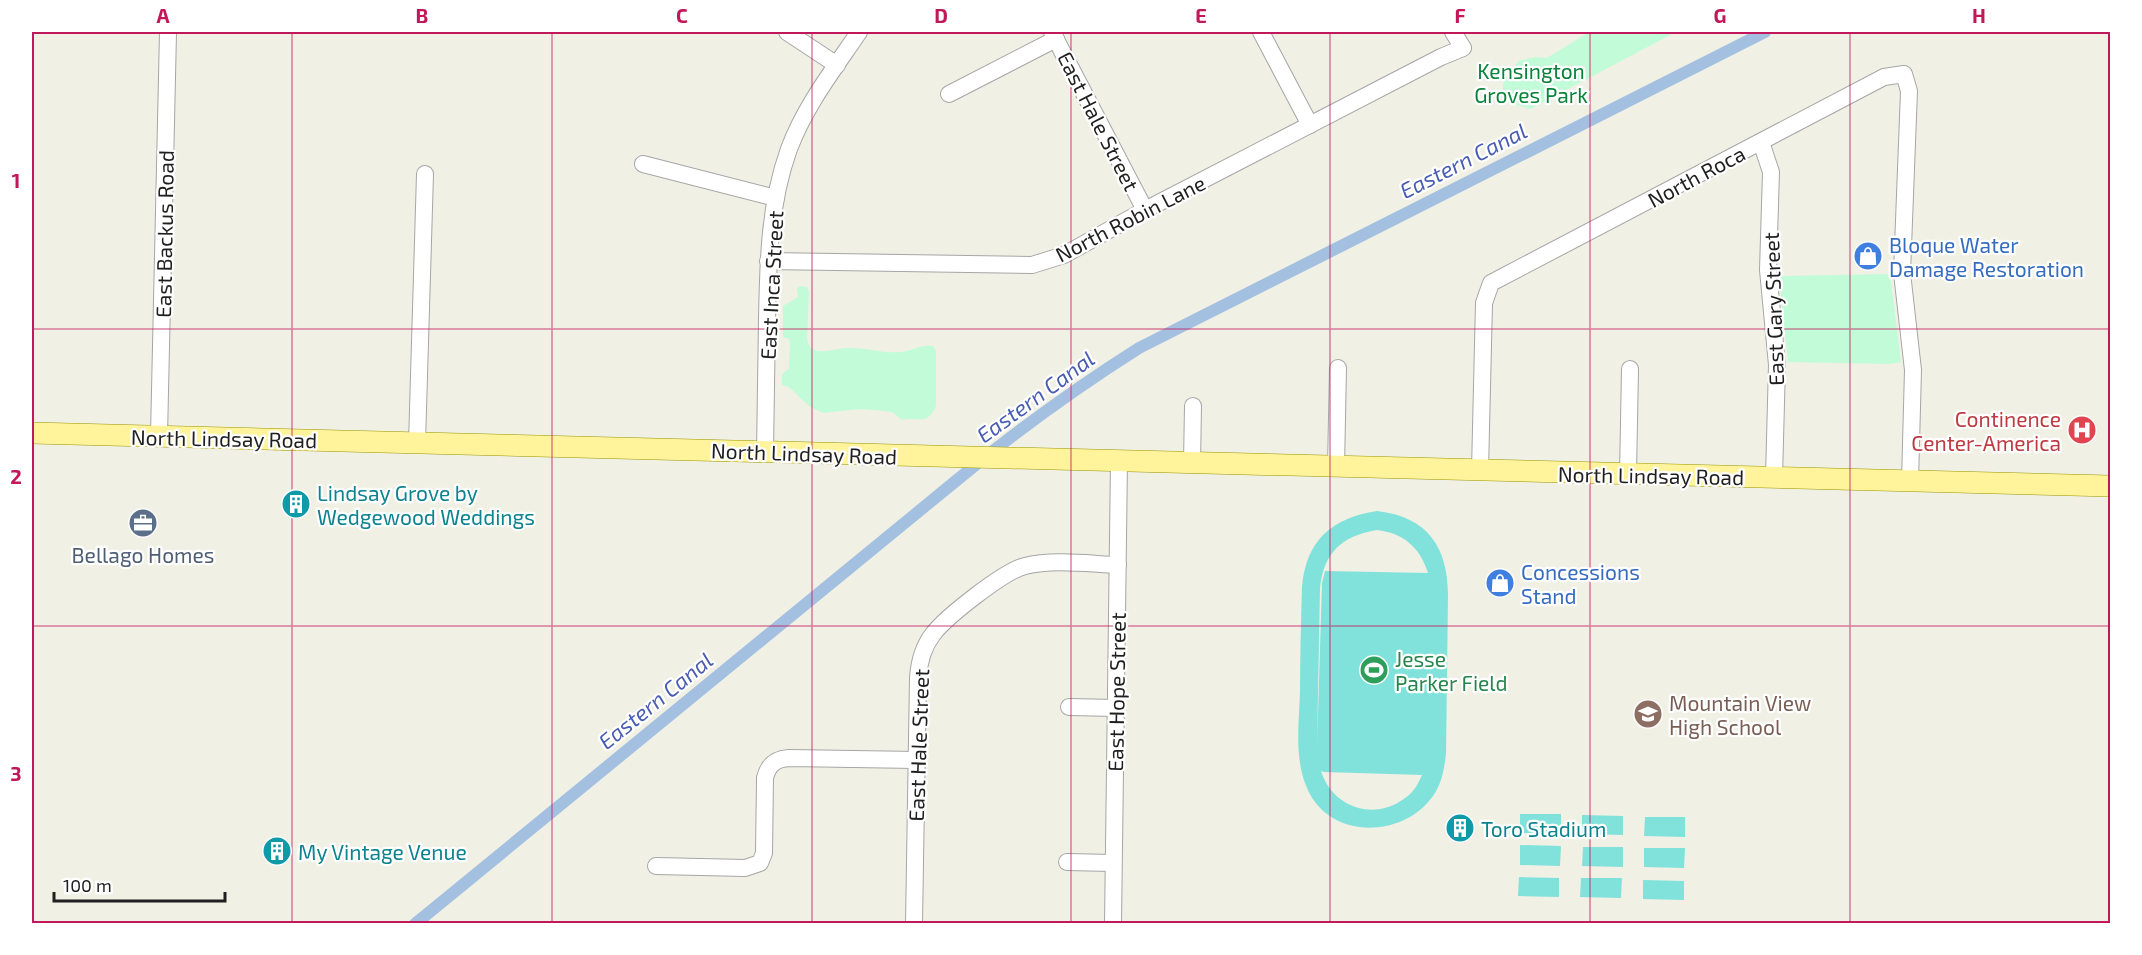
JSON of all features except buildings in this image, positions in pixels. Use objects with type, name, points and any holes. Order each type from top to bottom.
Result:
[{"type":"main road","name":"North Lindsay Road","points":[[32,433],[2110,486]]},
{"type":"street","name":"East Backus Road","points":[[159,436],[168,32]]},
{"type":"street","points":[[787,32],[837,65]]},
{"type":"street","name":"East Inca Street","points":[[765,452],[768,261],[776,198],[789,149],[798,128],[859,32]]},
{"type":"street","points":[[1261,32],[1310,125]]},
{"type":"street","name":"North Robin Lane","points":[[768,261],[1032,265],[1064,255],[1145,210],[1463,48],[1454,32]]},
{"type":"street","points":[[949,94],[1054,35]]},
{"type":"street","name":"East Hale Street","points":[[1054,35],[1145,210]]},
{"type":"street","name":"North Roca","points":[[1480,470],[1484,303],[1491,283],[1884,77],[1904,74],[1909,91],[1902,273],[1913,370],[1910,481]]},
{"type":"street","name":"East Gary Street","points":[[1761,142],[1771,172],[1768,270],[1777,364],[1774,477]]},
{"type":"street","points":[[643,164],[776,198]]},
{"type":"street","points":[[417,443],[425,174]]},
{"type":"street","points":[[1336,467],[1338,369]]},
{"type":"street","points":[[1628,474],[1630,369]]},
{"type":"street","points":[[1192,463],[1193,406]]},
{"type":"street","name":"East Hope Street","points":[[1113,924],[1119,461]]},
{"type":"street","name":"East Hale Street","points":[[914,924],[919,666],[926,645],[940,626],[998,579],[1025,566],[1118,565]]},
{"type":"street","points":[[1069,707],[1116,708]]},
{"type":"street","points":[[656,866],[746,868],[760,863],[764,853],[765,778],[769,767],[777,759],[917,760]]},
{"type":"street","points":[[1067,862],[1113,863]]},
{"type":"green space","name":"Kensington Groves Park","points":[[1589,32],[1676,32],[1530,109],[1510,103],[1502,93],[1504,78],[1519,61],[1535,57],[1547,58]]},
{"type":"green space","points":[[1890,274],[1901,362],[1890,364],[1788,362],[1779,276]]},
{"type":"green space","points":[[807,287],[809,292],[807,339],[809,346],[814,350],[855,348],[894,352],[933,346],[936,351],[936,406],[929,416],[925,419],[902,420],[892,412],[859,409],[823,413],[809,406],[789,387],[782,385],[782,374],[789,369],[790,343],[789,339],[783,337],[783,306],[798,297],[797,288]]},
{"type":"shaded area","name":"Jesse Parker Field","points":[[1377,511],[1395,514],[1410,520],[1432,537],[1444,563],[1448,596],[1446,754],[1439,785],[1429,801],[1415,813],[1399,822],[1382,827],[1364,828],[1346,824],[1330,816],[1317,804],[1303,777],[1298,741],[1302,587],[1309,556],[1324,534],[1347,519]],"holes":[[[1377,530],[1395,534],[1409,543],[1420,556],[1428,573],[1325,571],[1322,583],[1317,746],[1322,575],[1331,555],[1345,541]],[[1321,771],[1324,772],[1422,775],[1415,788],[1405,798],[1380,809],[1368,809],[1344,802],[1334,794]]]},
{"type":"shaded area","points":[[1520,814],[1561,814],[1561,834],[1520,833]]},
{"type":"shaded area","points":[[1582,815],[1623,816],[1623,835],[1582,834]]},
{"type":"shaded area","points":[[1645,817],[1685,817],[1685,837],[1644,836]]},
{"type":"shaded area","points":[[1520,845],[1561,846],[1560,866],[1520,865]]},
{"type":"shaded area","points":[[1583,847],[1623,847],[1623,867],[1582,866]]},
{"type":"shaded area","points":[[1644,848],[1685,848],[1684,868],[1644,867]]},
{"type":"shaded area","points":[[1519,877],[1559,878],[1559,897],[1518,896]]},
{"type":"shaded area","points":[[1581,878],[1622,878],[1621,898],[1580,897]]},
{"type":"shaded area","points":[[1643,880],[1684,881],[1684,900],[1643,899]]},
{"type":"waterway","name":"Eastern Canal","points":[[415,924],[979,462],[1046,411],[1115,363],[1139,348],[1765,32]]},
{"type":"place","name":"Bloque Water Damage Restoration","points":[[1868,256]]},
{"type":"place","name":"Continence Center-America","points":[[2082,430]]},
{"type":"place","name":"Lindsay Grove by Wedgewood Weddings","points":[[296,504]]},
{"type":"place","name":"Bellago Homes","points":[[143,523]]},
{"type":"place","name":"Concessions Stand","points":[[1500,583]]},
{"type":"place","name":"Jesse Parker Field","points":[[1374,670]]},
{"type":"place","name":"Mountain View High School","points":[[1648,714]]},
{"type":"place","name":"Toro Stadium","points":[[1460,828]]},
{"type":"place","name":"My Vintage Venue","points":[[277,851]]}]
